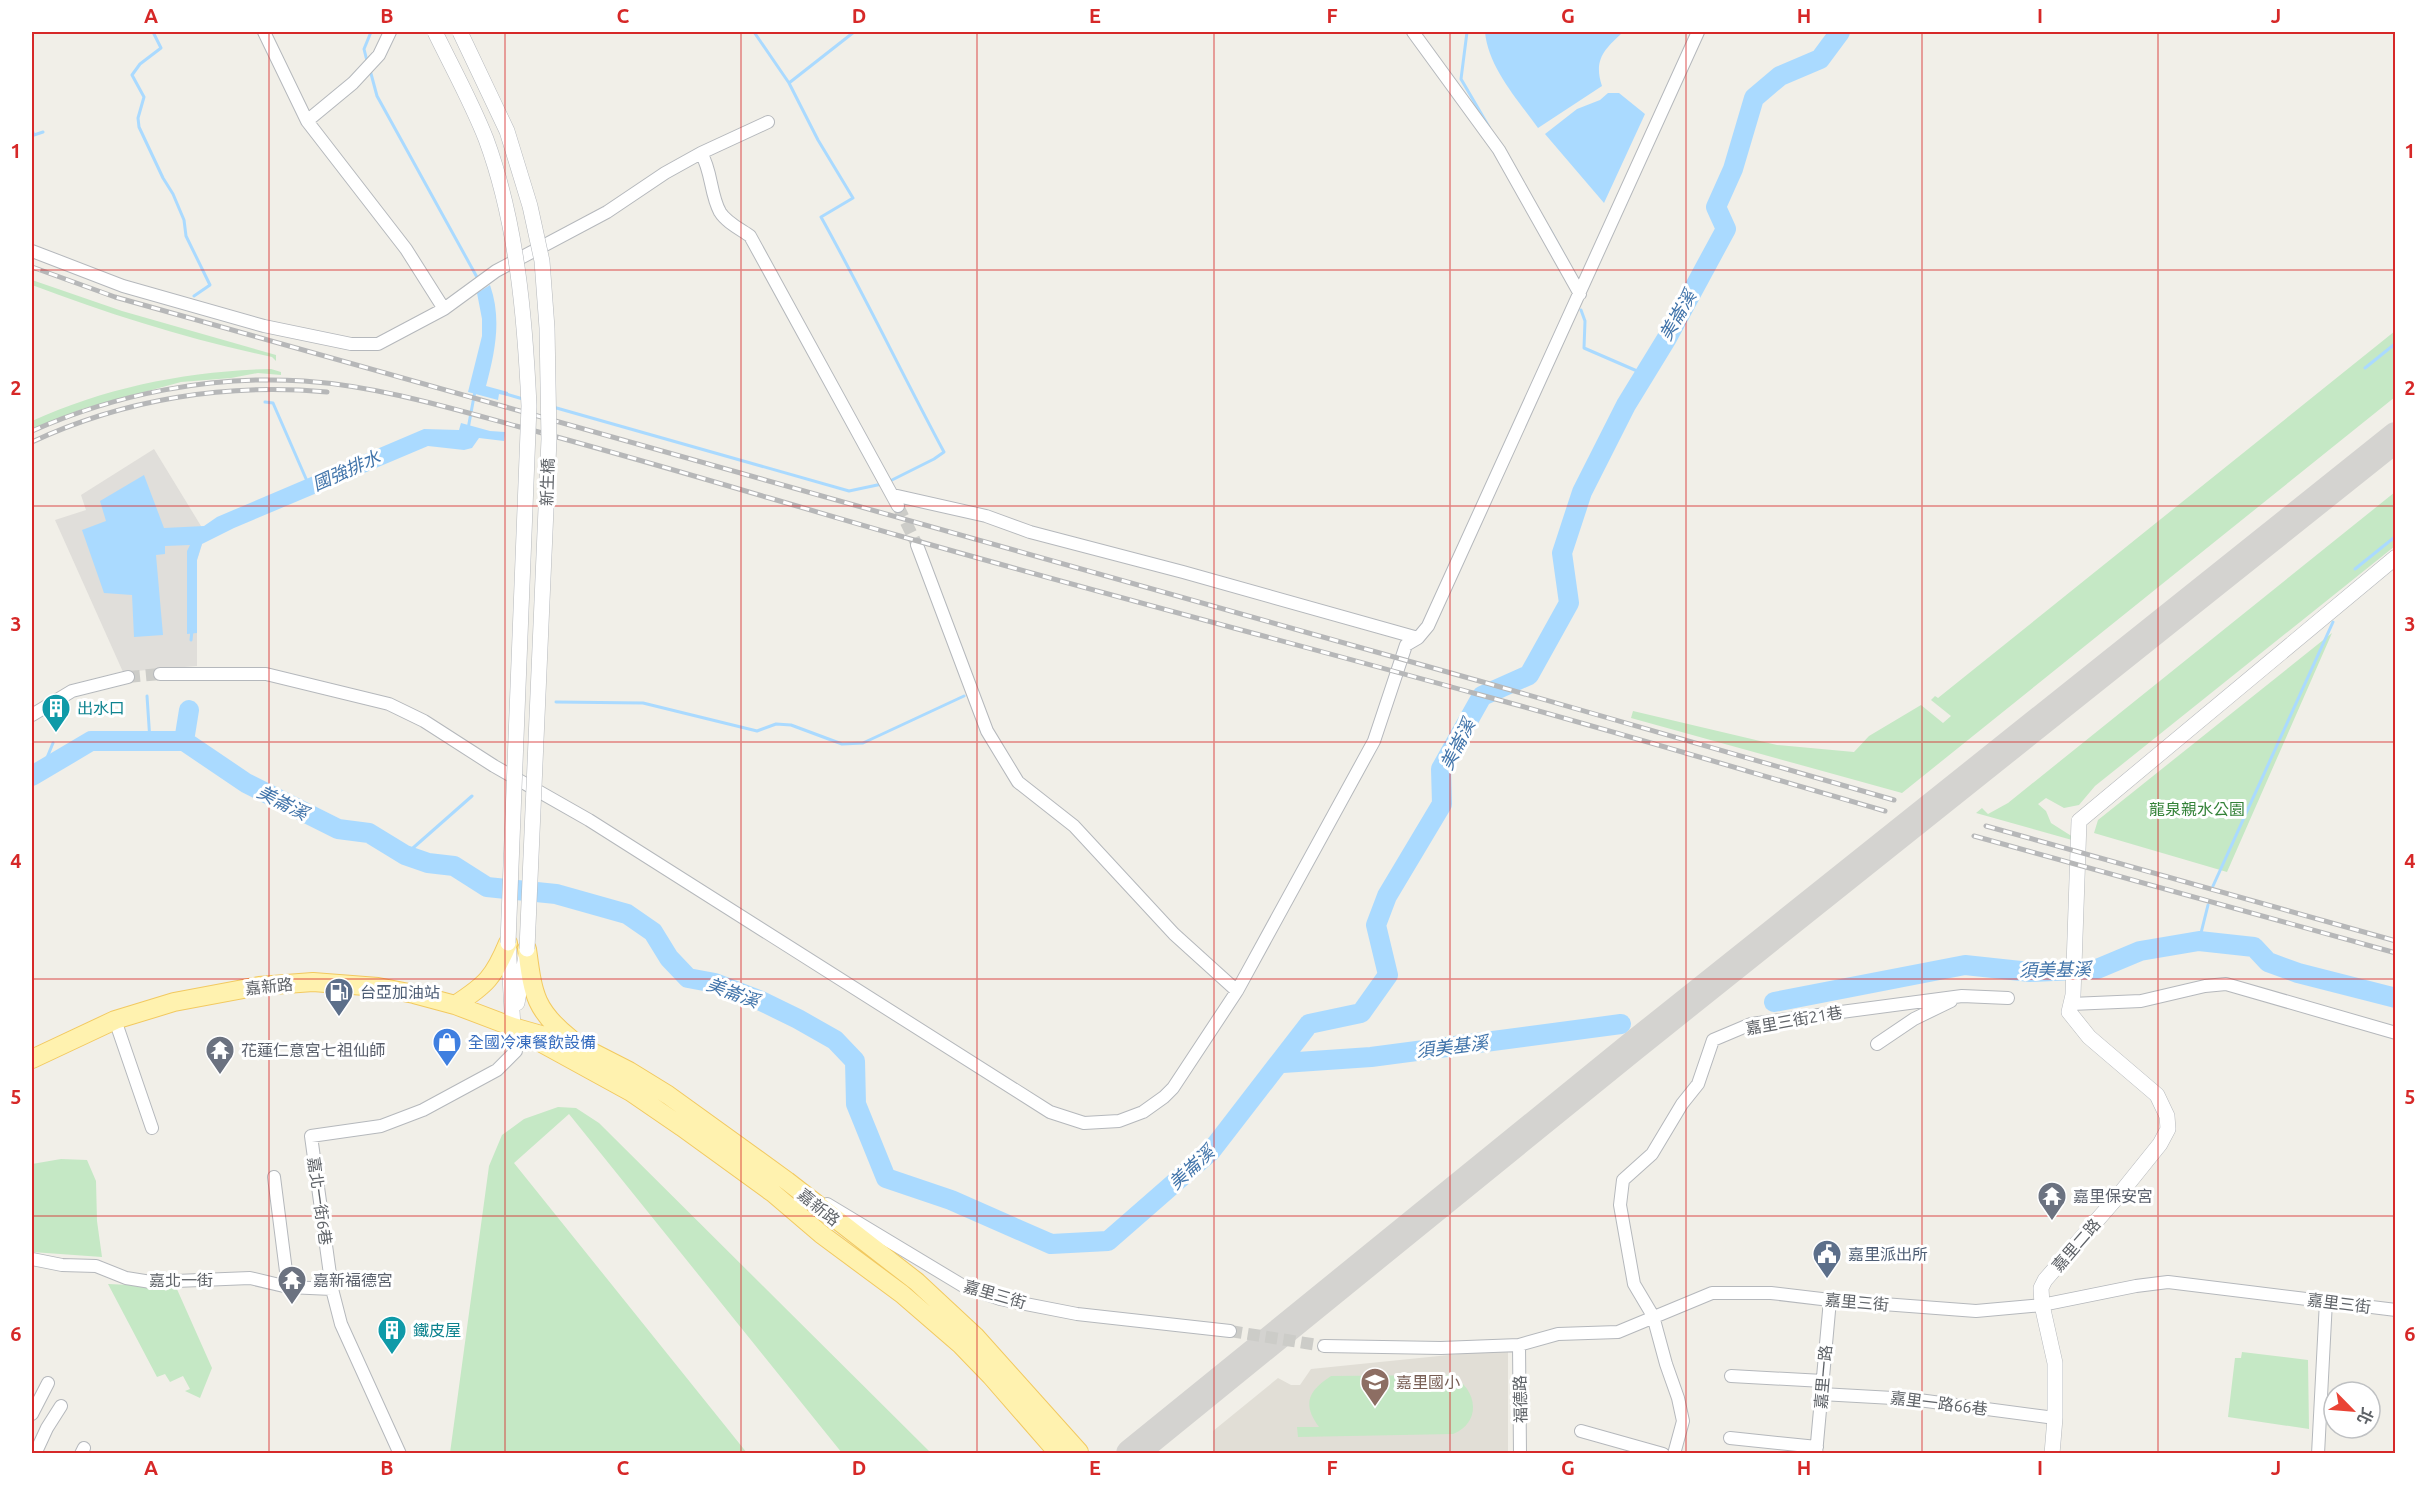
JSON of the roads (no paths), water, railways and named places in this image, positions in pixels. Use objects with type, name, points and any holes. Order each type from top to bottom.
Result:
[{"type":"main road","points":[[455,1005],[486,983],[497,969],[507,943]]},
{"type":"main road","points":[[527,948],[533,990],[540,1009],[554,1025],[580,1046]]},
{"type":"main road","name":"嘉新路","points":[[32,1059],[115,1020],[174,1002],[258,986],[313,982],[378,987],[455,1005],[513,1027],[580,1046],[668,1095],[787,1181],[917,1282],[975,1336],[1079,1452]]},
{"type":"main road","name":"嘉新路","points":[[513,1027],[631,1092],[773,1193],[821,1234],[902,1294],[961,1345],[1059,1454]]},
{"type":"street","points":[[264,32],[307,121],[406,249],[444,309]]},
{"type":"street","points":[[307,121],[353,83],[379,56],[390,32]]},
{"type":"street","name":"新生橋","points":[[435,32],[486,139],[511,229],[526,334],[529,406],[507,943],[513,1027]]},
{"type":"street","name":"新生橋","points":[[460,32],[507,131],[530,206],[542,261],[547,328],[549,439],[527,948],[513,1027]]},
{"type":"street","points":[[1413,32],[1499,150],[1580,294]]},
{"type":"street","points":[[160,674],[266,674],[389,704],[424,721],[494,766],[589,820],[1050,1112],[1072,1121],[1096,1124],[1119,1122],[1143,1112],[1154,1105],[1181,1077],[1237,991],[1374,741],[1406,645],[1418,638],[1428,626],[1698,32]]},
{"type":"street","points":[[32,251],[123,286],[264,326],[351,344],[378,344],[444,309],[496,271],[607,212],[665,173],[701,153],[768,122]]},
{"type":"street","points":[[701,153],[707,163],[719,210],[724,217],[750,236],[891,491],[986,516],[1030,532],[1418,638]]},
{"type":"street","points":[[917,545],[987,731],[1018,782],[1074,826],[1174,934],[1237,991]]},
{"type":"street","name":"嘉里二路","points":[[2052,1454],[2055,1418],[2055,1363],[2042,1305],[2041,1288],[2045,1280],[2119,1196],[2160,1144],[2168,1129],[2167,1116],[2157,1095],[2089,1037],[2069,1012],[2079,821],[2396,557]]},
{"type":"street","points":[[32,715],[72,691],[128,678]]},
{"type":"street","points":[[2071,1004],[2141,1001],[2205,986],[2226,984],[2396,1033]]},
{"type":"street","points":[[1877,1044],[1914,1019],[1962,996]]},
{"type":"street","name":"嘉里三街21巷","points":[[1674,1454],[1683,1421],[1653,1316],[1634,1284],[1620,1205],[1623,1180],[1652,1154],[1682,1104],[1698,1084],[1713,1040],[1750,1024],[1962,996],[2008,998]]},
{"type":"street","points":[[115,1020],[152,1128]]},
{"type":"street","name":"嘉北一街6巷","points":[[332,1289],[311,1136],[381,1126],[413,1114],[497,1070],[516,1051],[513,1027]]},
{"type":"street","points":[[274,1177],[288,1287]]},
{"type":"street","name":"嘉里三街","points":[[787,1181],[965,1287],[1000,1299],[1077,1314],[1230,1331]]},
{"type":"street","name":"嘉北一街","points":[[32,1259],[62,1265],[96,1266],[126,1278],[151,1282],[250,1278],[288,1287],[332,1289]]},
{"type":"street","name":"嘉里三街","points":[[1324,1346],[1442,1348],[1519,1345],[1558,1334],[1618,1332],[1712,1293],[1771,1293],[1830,1300],[1976,1311],[2042,1305],[2136,1286],[2168,1282],[2396,1310]]},
{"type":"street","points":[[332,1289],[341,1324],[400,1454]]},
{"type":"street","name":"嘉里一路","points":[[1816,1450],[1830,1300]]},
{"type":"street","points":[[2318,1454],[2326,1301]]},
{"type":"street","name":"福德路","points":[[1519,1345],[1520,1454]]},
{"type":"street","name":"嘉里一路66巷","points":[[1731,1376],[2055,1418]]},
{"type":"street","points":[[32,1414],[48,1383]]},
{"type":"street","points":[[35,1454],[47,1428],[61,1406]]},
{"type":"street","points":[[1581,1431],[1663,1454]]},
{"type":"street","points":[[1730,1438],[1816,1450]]},
{"type":"water","points":[[1485,32],[1623,32],[1602,55],[1599,69],[1602,86],[1538,128],[1513,95],[1498,70],[1487,45]]},
{"type":"water","points":[[1608,93],[1619,93],[1645,114],[1604,203],[1545,134],[1577,109],[1600,100]]},
{"type":"water","points":[[490,285],[496,310],[496,336],[486,386],[508,392],[508,396],[499,394],[498,400],[468,392],[482,336],[482,319],[477,293]]},
{"type":"water","points":[[461,423],[490,431],[505,432],[504,441],[479,438],[472,448],[464,450],[428,446],[234,528],[202,544],[197,560],[197,633],[187,634],[187,551],[190,545],[165,546],[165,554],[156,555],[163,635],[134,637],[132,595],[104,593],[82,530],[106,521],[100,501],[144,475],[164,528],[204,526],[217,517],[424,429],[459,430]]},
{"type":"waterway","points":[[153,32],[161,48],[140,64],[132,75],[144,97],[138,118],[139,127],[173,194],[184,220],[186,236],[210,285],[194,296]]},
{"type":"waterway","name":"國強排水","points":[[367,61],[364,49],[371,32]]},
{"type":"waterway","points":[[754,32],[789,83],[818,140],[853,198],[821,217],[944,452],[888,482]]},
{"type":"waterway","points":[[789,83],[854,32]]},
{"type":"waterway","points":[[1467,32],[1461,79],[1489,127]]},
{"type":"waterway","name":"美崙溪","points":[[32,776],[91,741],[184,741],[246,783],[338,829],[369,833],[405,855],[428,863],[454,866],[487,887],[556,894],[627,914],[653,932],[669,958],[688,978],[715,983],[759,1000],[835,1040],[855,1061],[856,1104],[886,1178],[951,1200],[1051,1244],[1108,1241],[1211,1151],[1309,1024],[1361,1013],[1388,975],[1376,925],[1387,896],[1442,804],[1441,769],[1482,696],[1529,675],[1569,603],[1562,553],[1582,492],[1626,405],[1667,338],[1726,229],[1716,207],[1733,169],[1754,98],[1780,76],[1820,59],[1840,32]]},
{"type":"waterway","name":"國強排水","points":[[370,70],[377,96],[478,279]]},
{"type":"waterway","points":[[32,130],[34,135],[43,132]]},
{"type":"waterway","points":[[1549,228],[1576,277]]},
{"type":"waterway","points":[[1581,310],[1585,321],[1584,348],[1644,374]]},
{"type":"waterway","points":[[2365,368],[2396,343]]},
{"type":"waterway","name":"國強排水","points":[[468,429],[475,391]]},
{"type":"waterway","points":[[506,394],[523,399]]},
{"type":"waterway","points":[[265,402],[273,403],[307,481]]},
{"type":"waterway","points":[[553,407],[849,491],[882,484]]},
{"type":"waterway","points":[[2355,569],[2396,536]]},
{"type":"waterway","points":[[2213,886],[2333,622]]},
{"type":"waterway","name":"國強排水","points":[[191,640],[192,630]]},
{"type":"waterway","points":[[147,696],[150,741]]},
{"type":"waterway","points":[[556,702],[643,703],[757,731],[776,724],[791,725],[842,744],[863,743],[964,696]]},
{"type":"waterway","name":"國強排水","points":[[184,741],[189,710]]},
{"type":"waterway","points":[[42,770],[53,743]]},
{"type":"waterway","points":[[405,855],[472,796]]},
{"type":"waterway","points":[[2199,941],[2208,905]]},
{"type":"waterway","name":"須美基溪","points":[[1774,1002],[1965,965],[2030,972],[2097,969],[2140,951],[2199,941],[2254,947],[2268,962],[2298,973],[2396,998]]},
{"type":"waterway","name":"須美基溪","points":[[1283,1063],[1371,1057],[1621,1024]]},
{"type":"tunnel","points":[[898,506],[917,545]]},
{"type":"tunnel","points":[[128,677],[160,674]]},
{"type":"tunnel","points":[[1230,1331],[1324,1346]]},
{"type":"railway","points":[[32,267],[115,297],[1894,800]]},
{"type":"railway","points":[[32,431],[130,397],[199,384],[234,381],[304,381],[386,393],[440,405],[568,440],[972,556],[1528,708],[1885,811]]},
{"type":"railway","points":[[32,442],[103,415],[176,398],[251,390],[327,392]]},
{"type":"railway","points":[[1986,826],[2396,941]]},
{"type":"railway","points":[[1974,836],[2396,953]]},
{"type":"place","name":"出水口","points":[[56,734]]},
{"type":"place","name":"台亞加油站","points":[[339,1018]]},
{"type":"place","name":"全國冷凍餐飲設備","points":[[447,1068]]},
{"type":"place","name":"花蓮仁意宮七祖仙師","points":[[220,1076]]},
{"type":"place","name":"嘉里保安宮","points":[[2052,1222]]},
{"type":"place","name":"嘉里派出所","points":[[1827,1280]]},
{"type":"place","name":"嘉新福德宮","points":[[292,1306]]},
{"type":"place","name":"鐵皮屋","points":[[392,1356]]},
{"type":"place","name":"嘉里國小","points":[[1375,1408]]},
{"type":"park label","name":"龍泉親水公園","points":[[2197,809]]}]
